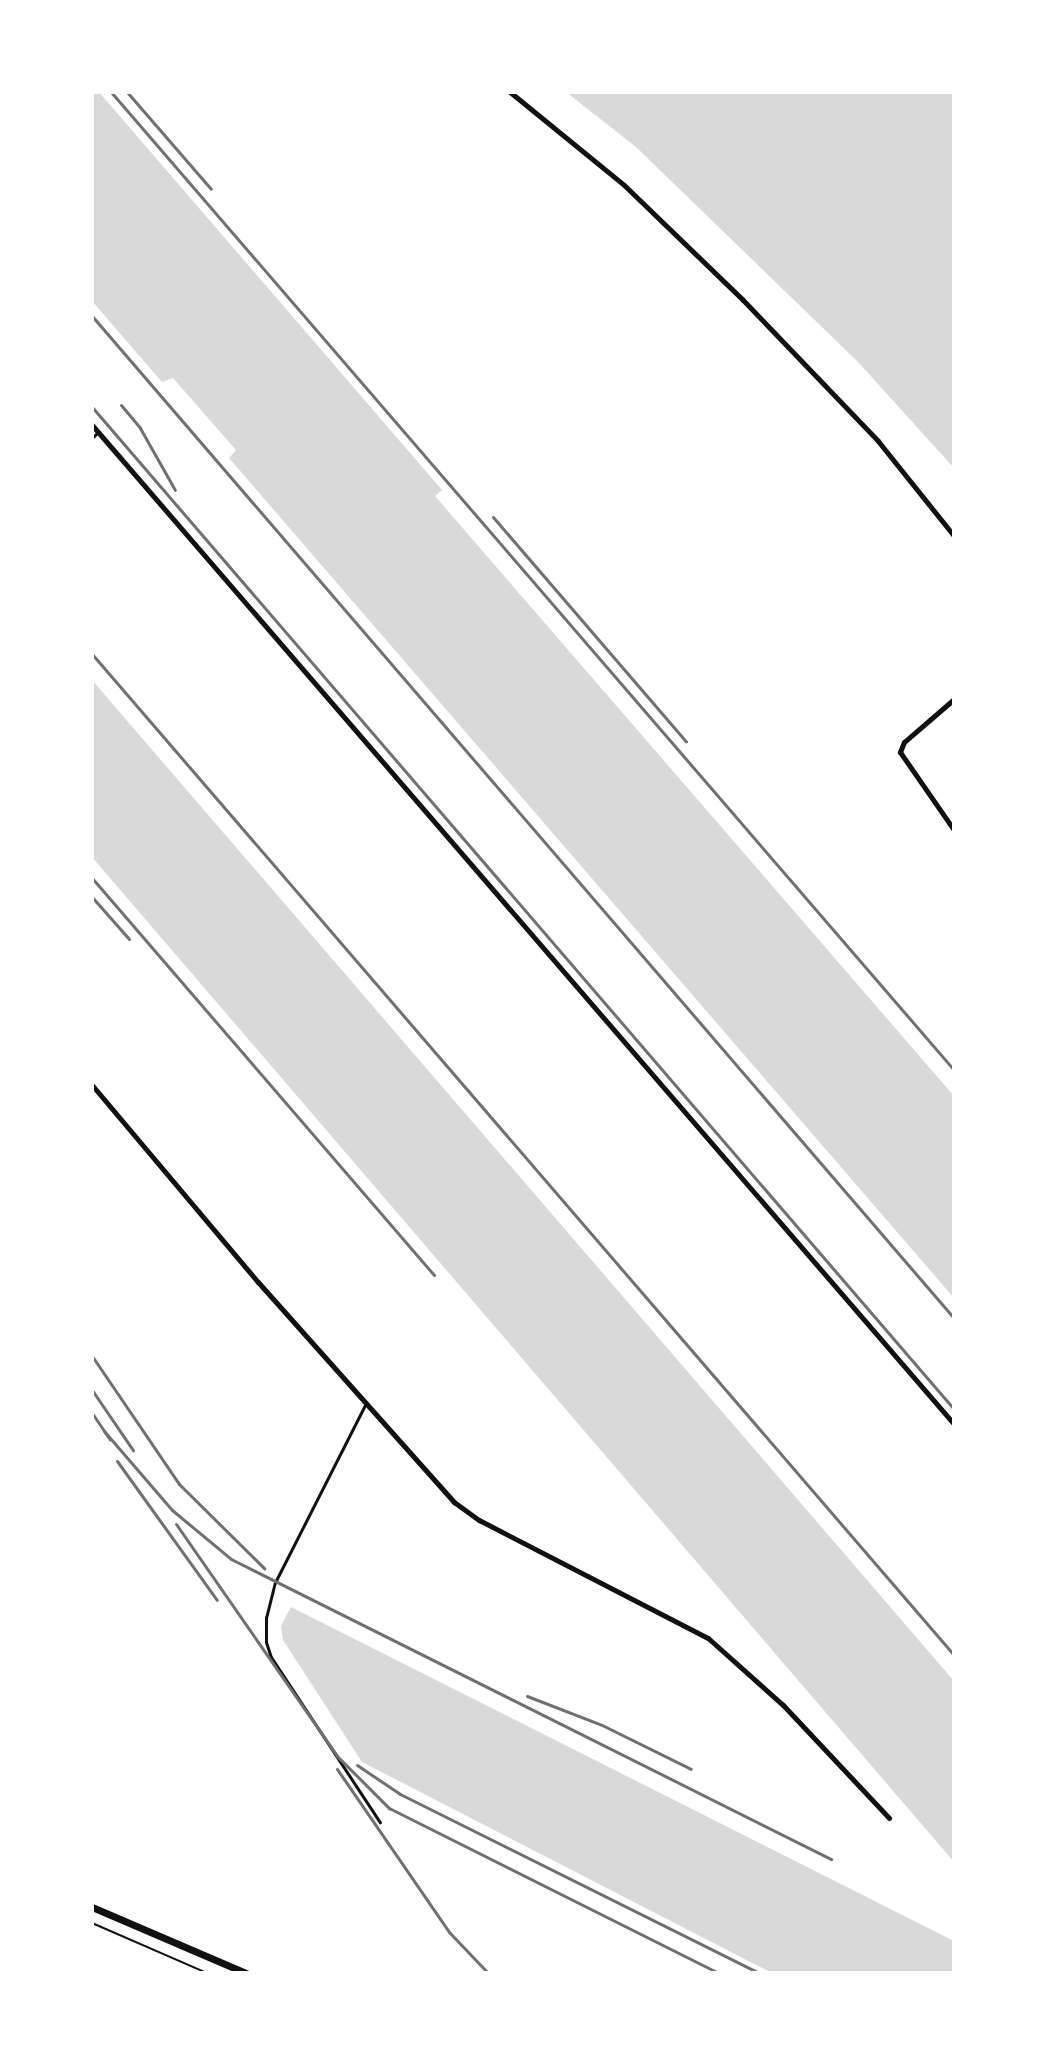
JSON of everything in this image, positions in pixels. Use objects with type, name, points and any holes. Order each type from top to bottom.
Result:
[{"type":"street","points":[[510,92],[624,185],[733,290],[878,441],[954,536]]},
{"type":"street","points":[[92,425],[954,1424]]},
{"type":"street","points":[[954,699],[909,738],[900,752],[954,830]]},
{"type":"street","points":[[92,1085],[366,1403],[465,1512],[708,1638],[783,1705],[889,1818]]},
{"type":"street","points":[[92,1907],[246,1973]]},
{"type":"lane","points":[[92,438],[98,432]]},
{"type":"lane","points":[[366,1403],[275,1582],[266,1617],[266,1642],[271,1657],[380,1822]]},
{"type":"path","points":[[92,1923],[207,1973]]},
{"type":"shaded area","points":[[92,92],[99,92],[442,490],[435,496],[954,1096],[954,1298],[229,458],[236,450],[173,378],[162,382],[92,301]]},
{"type":"shaded area","points":[[566,92],[954,92],[954,468],[858,362],[636,147]]},
{"type":"shaded area","points":[[92,680],[954,1681],[954,1862],[92,857]]},
{"type":"shaded area","points":[[291,1607],[954,1941],[954,1973],[772,1973],[362,1762],[283,1640],[281,1626]]},
{"type":"railway","points":[[111,92],[954,1070]]},
{"type":"railway","points":[[127,92],[211,189]]},
{"type":"railway","points":[[92,316],[954,1318]]},
{"type":"railway","points":[[121,405],[140,428],[175,490]]},
{"type":"railway","points":[[92,407],[954,1409]]},
{"type":"railway","points":[[493,517],[686,741]]},
{"type":"railway","points":[[92,654],[954,1655]]},
{"type":"railway","points":[[92,878],[434,1275]]},
{"type":"railway","points":[[92,897],[129,939]]},
{"type":"railway","points":[[92,1356],[179,1484],[264,1568]]},
{"type":"railway","points":[[92,1390],[133,1450]]},
{"type":"railway","points":[[92,1413],[110,1440]]},
{"type":"railway","points":[[104,1431],[172,1510],[231,1559],[831,1859]]},
{"type":"railway","points":[[117,1461],[217,1600]]},
{"type":"railway","points":[[176,1524],[337,1756],[389,1808],[718,1973]]},
{"type":"railway","points":[[527,1696],[602,1725],[691,1769]]},
{"type":"railway","points":[[357,1765],[400,1794],[759,1973]]},
{"type":"railway","points":[[337,1769],[449,1932],[488,1973]]}]
